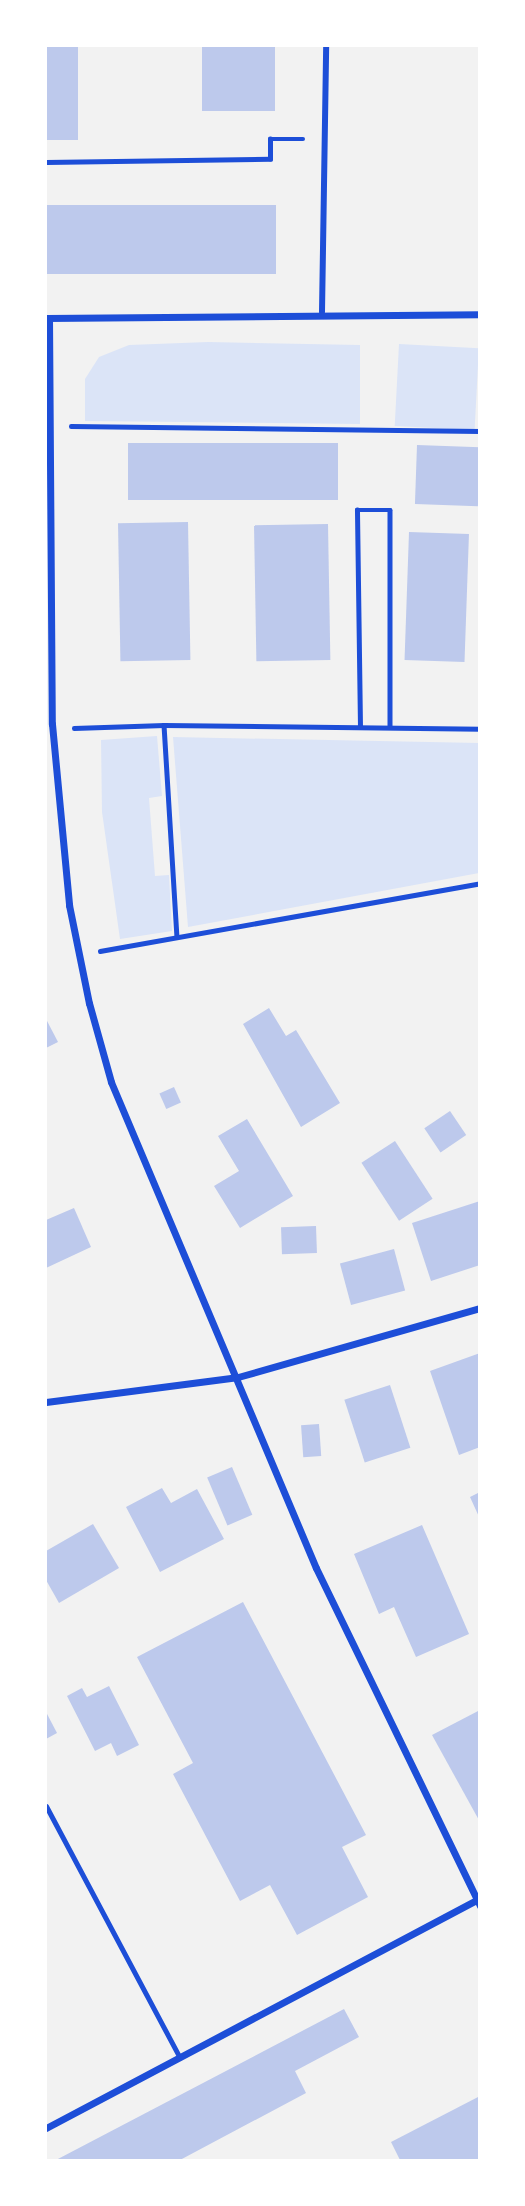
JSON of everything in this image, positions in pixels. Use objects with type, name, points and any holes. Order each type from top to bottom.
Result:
[{"type":"street","points":[[322,313],[326,46]]},
{"type":"street","points":[[46,2128],[479,1901],[345,1631],[111,1082],[78,955],[52,729],[53,426],[47,318],[322,313],[480,314]]},
{"type":"street","points":[[46,1402],[238,1377],[480,1308]]},
{"type":"lane","points":[[46,1806],[180,2058]]},
{"type":"path","points":[[46,162],[270,159],[270,139],[325,140]]},
{"type":"path","points":[[53,426],[480,431]]},
{"type":"path","points":[[360,727],[358,510],[390,510],[390,727]]},
{"type":"path","points":[[164,725],[177,937]]},
{"type":"path","points":[[52,729],[164,725],[480,729]]},
{"type":"path","points":[[78,955],[480,883]]},
{"type":"shaded area","points":[[208,342],[360,345],[360,424],[85,421],[85,379],[99,357],[129,345]]},
{"type":"shaded area","points":[[399,344],[479,348],[475,430],[395,426]]},
{"type":"shaded area","points":[[157,736],[162,796],[149,798],[155,876],[169,875],[172,931],[120,939],[102,812],[101,740]]},
{"type":"shaded area","points":[[173,737],[479,743],[479,873],[188,927]]},
{"type":"building","points":[[46,46],[78,46],[78,140],[46,140]]},
{"type":"building","points":[[202,46],[275,46],[275,111],[202,111]]},
{"type":"building","points":[[46,205],[276,205],[276,274],[46,274]]},
{"type":"building","points":[[128,443],[338,443],[338,500],[128,500]]},
{"type":"building","points":[[417,445],[480,447],[478,506],[415,504]]},
{"type":"building","points":[[188,522],[190,660],[120,661],[118,523]]},
{"type":"building","points":[[328,524],[330,660],[256,661],[254,525]]},
{"type":"building","points":[[409,532],[469,534],[464,662],[405,660]]},
{"type":"building","points":[[269,1008],[286,1036],[296,1030],[340,1103],[301,1127],[243,1024]]},
{"type":"building","points":[[46,1019],[58,1042],[46,1048]]},
{"type":"building","points":[[174,1087],[181,1103],[166,1109],[159,1094]]},
{"type":"building","points":[[450,1111],[466,1135],[441,1152],[424,1128]]},
{"type":"building","points":[[247,1119],[293,1196],[240,1228],[214,1186],[239,1171],[218,1136]]},
{"type":"building","points":[[395,1141],[433,1199],[399,1221],[361,1163]]},
{"type":"building","points":[[480,1201],[480,1265],[431,1281],[412,1223]]},
{"type":"building","points":[[74,1208],[91,1247],[46,1268],[46,1220]]},
{"type":"building","points":[[316,1226],[317,1253],[282,1254],[281,1227]]},
{"type":"building","points":[[394,1249],[405,1291],[351,1305],[340,1263]]},
{"type":"building","points":[[480,1353],[480,1447],[459,1455],[430,1371]]},
{"type":"building","points":[[390,1385],[410,1448],[365,1463],[344,1400]]},
{"type":"building","points":[[319,1424],[321,1456],[303,1457],[301,1425]]},
{"type":"building","points":[[232,1467],[252,1515],[227,1525],[207,1478]]},
{"type":"building","points":[[162,1488],[171,1503],[197,1489],[224,1539],[160,1572],[126,1507]]},
{"type":"building","points":[[480,1492],[480,1519],[470,1497]]},
{"type":"building","points":[[93,1524],[119,1568],[59,1603],[46,1580],[46,1551]]},
{"type":"building","points":[[422,1525],[469,1634],[416,1657],[394,1607],[379,1614],[354,1554]]},
{"type":"building","points":[[243,1602],[366,1835],[342,1847],[368,1897],[297,1935],[270,1885],[240,1901],[173,1774],[193,1763],[137,1657]]},
{"type":"building","points":[[109,1686],[139,1745],[117,1756],[111,1743],[95,1751],[67,1696],[82,1688],[87,1697]]},
{"type":"building","points":[[480,1710],[480,1822],[432,1735]]},
{"type":"building","points":[[46,1712],[57,1733],[46,1739]]},
{"type":"building","points":[[344,2009],[359,2037],[295,2071],[306,2093],[180,2160],[56,2160]]},
{"type":"building","points":[[480,2096],[480,2160],[400,2160],[391,2142]]}]
